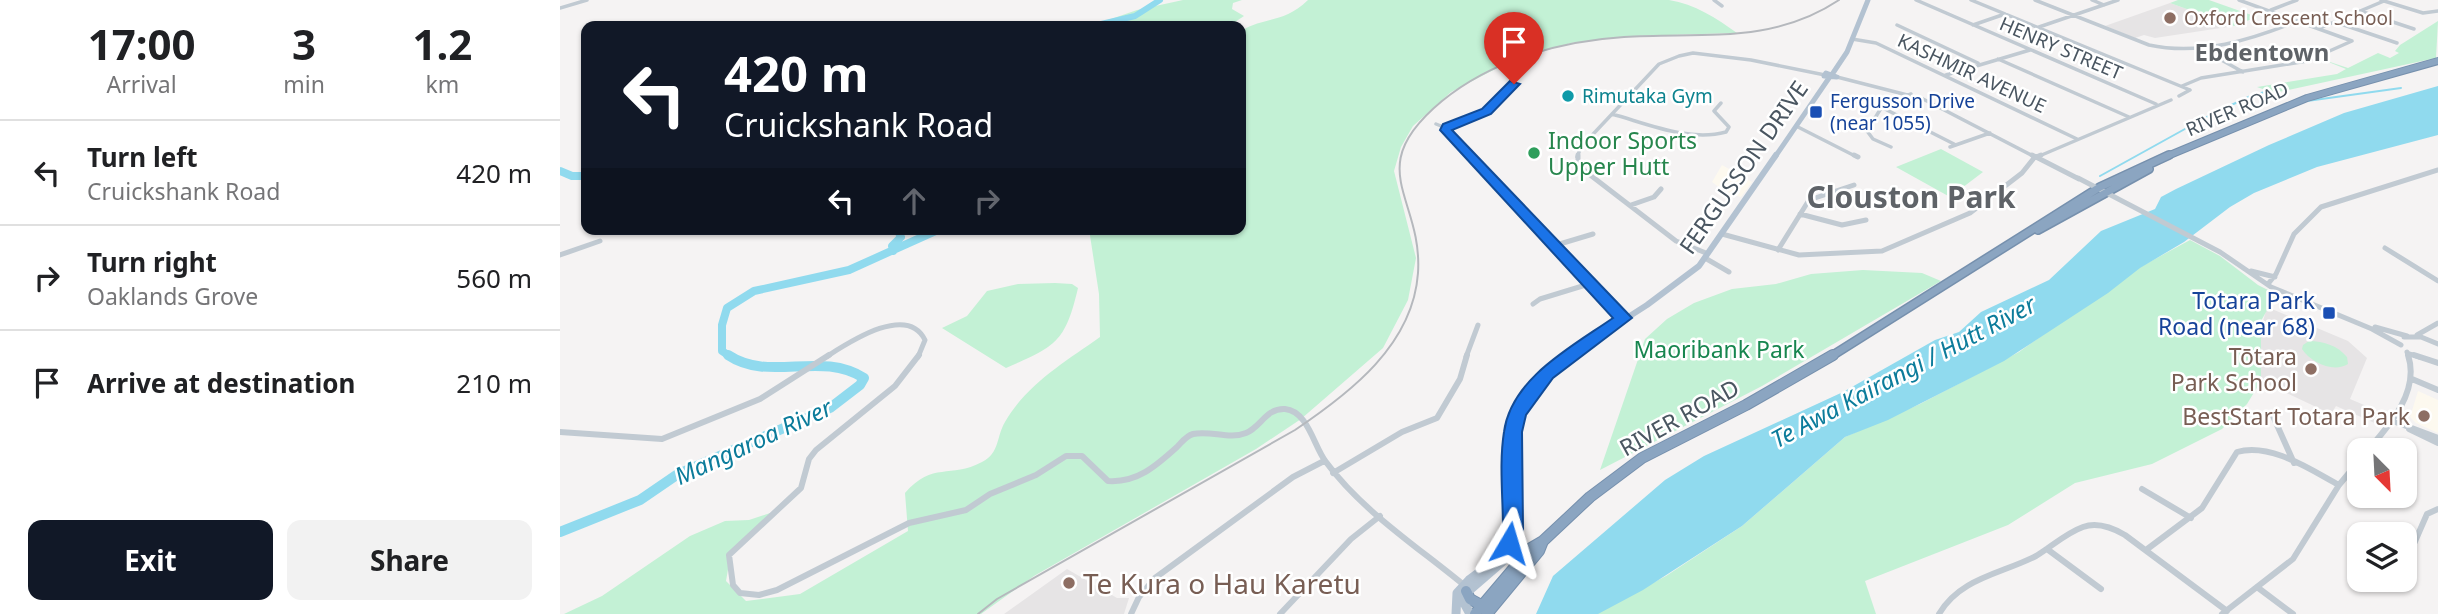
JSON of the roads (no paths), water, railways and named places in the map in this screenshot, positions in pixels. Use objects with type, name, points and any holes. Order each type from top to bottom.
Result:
[{"type":"highway","name":"RIVER ROAD","points":[[1478,612],[1539,551],[1543,541],[1590,497],[1643,458],[1828,359],[2025,235],[2102,190],[2170,156],[2318,94],[2438,61]]},
{"type":"highway","points":[[1465,588],[1478,612]]},
{"type":"main road","name":"FERGUSSON DRIVE","points":[[1465,588],[1502,557],[1513,529],[1513,432],[1521,407],[1547,374],[1624,318],[1679,284],[1705,256],[1831,76],[1852,39],[1866,1]]},
{"type":"main road","points":[[1456,614],[1455,596],[1465,588]]},
{"type":"street","points":[[560,8],[587,0]]},
{"type":"street","points":[[1714,0],[1722,6]]},
{"type":"street","name":"HENRY STREET","points":[[1916,0],[2157,104]]},
{"type":"street","points":[[1971,0],[2191,91],[2179,96]]},
{"type":"street","points":[[2035,0],[2153,47],[2175,50],[2255,38],[2299,20]]},
{"type":"street","points":[[2092,0],[2105,5]]},
{"type":"street","points":[[2039,27],[2118,0]]},
{"type":"street","points":[[2182,86],[2202,78],[2307,61],[2352,40],[2239,0]]},
{"type":"street","points":[[2270,11],[2297,0]]},
{"type":"street","points":[[2320,28],[2382,0],[2429,14],[2438,11]]},
{"type":"street","points":[[2360,11],[2414,29]]},
{"type":"street","points":[[1973,25],[2005,14]]},
{"type":"street","points":[[2335,22],[2397,43]]},
{"type":"street","points":[[1897,24],[1978,63]]},
{"type":"street","name":"KASHMIR AVENUE","points":[[1852,39],[1876,43],[2077,139]]},
{"type":"street","points":[[2198,47],[2243,72]]},
{"type":"street","points":[[1946,75],[1978,63],[2030,50]]},
{"type":"street","points":[[1729,272],[1676,241],[1577,162],[1581,147],[1661,63],[1688,54],[1751,60],[1911,94],[2220,252],[2268,284],[2372,329],[2401,345],[2414,370],[2412,379],[2393,421],[2378,438]]},
{"type":"street","points":[[1998,59],[2129,117]]},
{"type":"street","points":[[1446,128],[1487,111],[1514,84],[1514,76]]},
{"type":"street","points":[[1891,147],[1867,133],[1881,107],[1911,94]]},
{"type":"street","points":[[1722,233],[1778,250],[1809,256],[1886,250],[1970,213],[2022,173],[2037,157],[2171,100]]},
{"type":"street","points":[[1612,114],[1670,129],[1717,135],[1724,134],[1729,127],[1714,111],[1714,107],[1721,103]]},
{"type":"street","points":[[1881,107],[1952,146],[1990,133]]},
{"type":"street","points":[[1436,124],[1446,128],[1553,246],[1624,318]]},
{"type":"street","points":[[1796,126],[1858,157]]},
{"type":"street","points":[[2268,284],[2276,277],[2283,254],[2307,215],[2321,207],[2438,170]]},
{"type":"street","points":[[1778,250],[1812,198],[1854,185]]},
{"type":"street","points":[[1631,205],[1654,197],[1661,189]]},
{"type":"street","points":[[1800,214],[1842,225],[1866,220]]},
{"type":"street","points":[[1553,246],[1593,234]]},
{"type":"street","points":[[560,255],[600,241]]},
{"type":"street","points":[[2385,248],[2438,281]]},
{"type":"street","points":[[2248,270],[2276,277]]},
{"type":"street","points":[[1532,304],[1589,284]]},
{"type":"street","points":[[2268,284],[2372,326],[2410,336],[2438,342],[2436,325],[2410,336],[2400,339],[2401,345]]},
{"type":"street","points":[[1333,473],[1402,432],[1437,418],[1458,382],[1478,325]]},
{"type":"street","points":[[560,432],[662,439],[748,405],[806,372],[859,335],[887,326],[914,328],[921,332],[925,340],[918,356],[887,394],[813,453],[805,481],[799,491],[731,551],[729,565],[733,585],[740,593],[760,595],[777,590],[909,523],[961,513],[999,489],[1032,478],[1066,456],[1078,455],[1085,458],[1108,481],[1125,482],[1155,467],[1189,435],[1197,433],[1238,436],[1250,432],[1270,412],[1284,409],[1295,412],[1305,423],[1324,461],[1344,487],[1465,588]]},
{"type":"street","points":[[2407,352],[2434,362]]},
{"type":"street","points":[[2414,370],[2434,362]]},
{"type":"street","points":[[2412,379],[2438,390]]},
{"type":"street","points":[[2273,416],[2276,428],[2288,446],[2294,463]]},
{"type":"street","points":[[2393,421],[2438,440]]},
{"type":"street","points":[[2146,550],[2202,508],[2239,450],[2254,449],[2294,463],[2339,485]]},
{"type":"street","points":[[1131,614],[1139,597],[1155,578],[1278,488],[1324,461]]},
{"type":"street","points":[[1939,614],[1946,601],[1959,590],[2047,549],[2082,527],[2092,525],[2119,531],[2225,612],[2293,559],[2347,475]]},
{"type":"street","points":[[2142,489],[2191,518]]},
{"type":"street","points":[[2417,537],[2427,514],[2438,509]]},
{"type":"street","points":[[1280,614],[1350,539],[1380,516]]},
{"type":"street","points":[[2047,549],[2101,589]]},
{"type":"street","points":[[2257,587],[2293,614]]},
{"type":"water","name":"Te Awa Kairangi / Hutt River","points":[[2438,86],[2438,135],[2317,167],[2254,193],[2004,361],[1888,420],[1845,437],[1742,526],[1643,590],[1598,614],[1536,614],[1553,576],[1665,480],[1704,456],[1843,392],[1935,340],[1959,332],[1981,312],[2049,280],[2101,231],[2155,209],[2161,197],[2176,189],[2344,113]]},
{"type":"waterway","name":"Mangaroa River","points":[[1114,21],[1135,16],[1160,0]]},
{"type":"waterway","points":[[2307,101],[2401,88]]},
{"type":"waterway","points":[[2100,176],[2212,114],[2255,94],[2266,92]]},
{"type":"waterway","points":[[560,171],[581,176]]},
{"type":"waterway","points":[[893,250],[892,246],[900,235]]},
{"type":"waterway","name":"Mangaroa River","points":[[893,250],[927,235]]},
{"type":"waterway","name":"Mangaroa River","points":[[728,355],[722,351],[722,325],[727,308],[754,291],[849,270],[893,250]]},
{"type":"waterway","name":"Mangaroa River","points":[[560,532],[640,500],[678,474],[830,408],[860,385],[864,378],[847,370],[830,367],[761,366],[744,363],[728,355]]},
{"type":"railway","points":[[978,614],[997,599],[1295,430],[1337,400],[1375,365],[1404,323],[1414,299],[1418,273],[1417,246],[1401,184],[1400,165],[1404,146],[1418,125],[1442,101],[1483,74],[1551,48],[1600,39],[1735,34],[1762,30],[1814,14],[1839,0]]},
{"type":"place","name":"Oxford Crescent School","points":[[2170,18]]},
{"type":"place","name":"Rimutaka Gym","points":[[1568,96]]},
{"type":"place","name":"Fergusson Drive (near 1055)","points":[[1816,112]]},
{"type":"place","name":"Indoor Sports Upper Hutt","points":[[1534,153]]},
{"type":"place","name":"Totara Park Road (near 68)","points":[[2329,313]]},
{"type":"place","name":"Tōtara Park School","points":[[2311,369]]},
{"type":"place","name":"BestStart Totara Park","points":[[2424,416]]},
{"type":"place","name":"Te Kura o Hau Karetu","points":[[1069,583]]},
{"type":"district","name":"Ebdentown","points":[[2262,51]]},
{"type":"district","name":"Clouston Park","points":[[1911,196]]},
{"type":"park label","name":"Maoribank Park","points":[[1719,349]]}]
